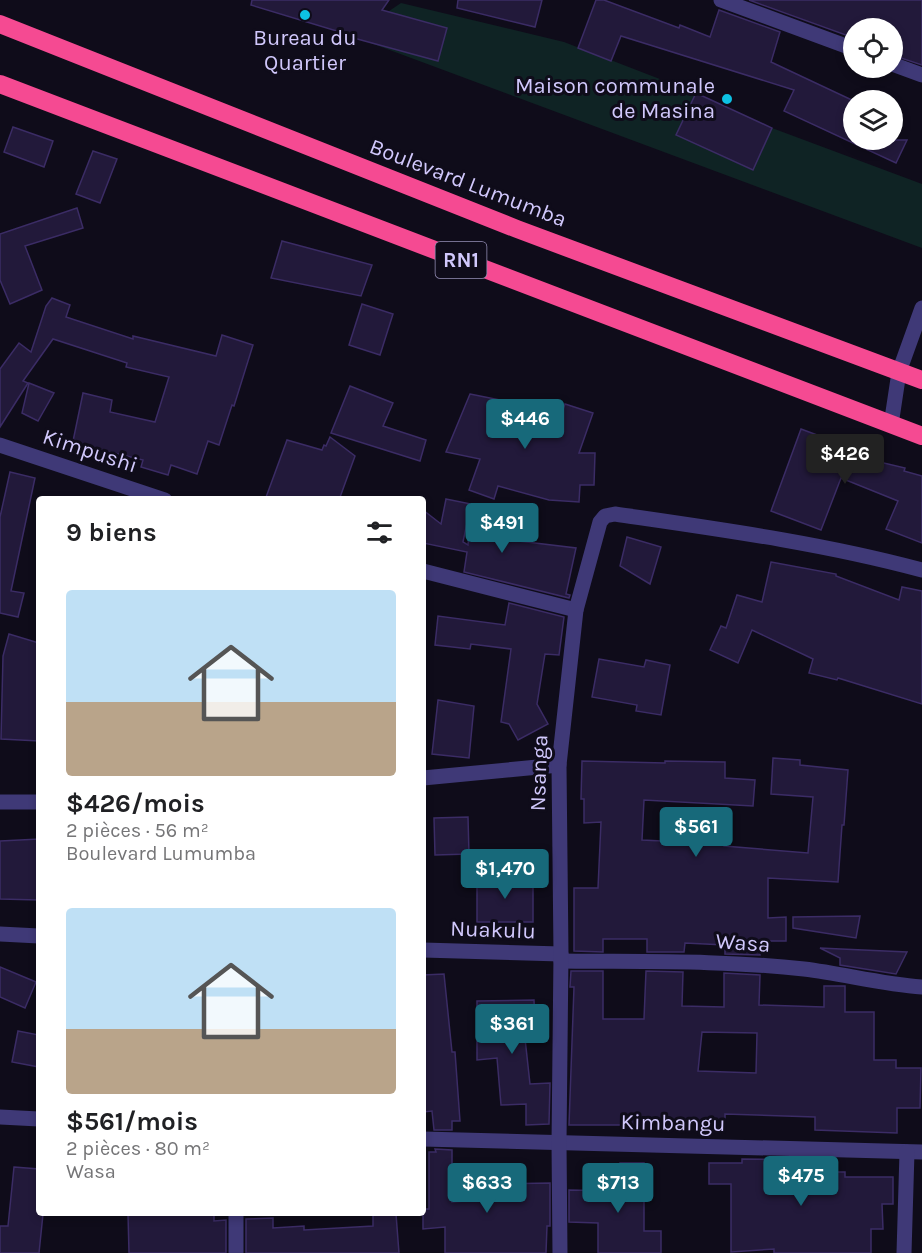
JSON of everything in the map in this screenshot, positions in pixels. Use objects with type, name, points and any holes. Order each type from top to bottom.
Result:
[{"type":"highway","name":"Boulevard Lumumba","points":[[0,24],[517,229],[922,380]]},
{"type":"highway","name":"RN1","points":[[0,84],[922,436]]},
{"type":"street","points":[[722,0],[843,46]]},
{"type":"street","points":[[903,68],[922,75]]},
{"type":"street","points":[[891,425],[898,372],[922,308]]},
{"type":"street","name":"Kimpushi","points":[[0,445],[153,496]]},
{"type":"street","name":"Nsanga","points":[[560,1253],[559,765],[576,610],[598,528],[605,516],[615,514],[865,555],[922,570]]},
{"type":"street","points":[[426,572],[576,610]]},
{"type":"street","points":[[426,778],[559,765]]},
{"type":"street","points":[[0,802],[36,802]]},
{"type":"street","points":[[0,934],[36,936]]},
{"type":"street","name":"Nuakulu","points":[[426,950],[561,957]]},
{"type":"street","name":"Wasa","points":[[561,957],[725,963],[805,970],[922,987]]},
{"type":"street","points":[[0,1117],[36,1119]]},
{"type":"street","name":"Kimbangu","points":[[426,1139],[914,1152]]},
{"type":"street","points":[[904,1253],[914,1152]]},
{"type":"street","points":[[236,1216],[237,1253]]},
{"type":"green space","points":[[401,3],[564,42],[696,93],[677,135],[752,170],[772,128],[922,184],[922,248],[352,36]]},
{"type":"building","points":[[252,0],[389,0],[382,10],[447,28],[438,61],[339,34],[340,32],[251,5]]},
{"type":"building","points":[[458,0],[542,0],[535,27],[457,8]]},
{"type":"building","points":[[596,0],[604,0],[710,37],[719,10],[780,32],[771,62],[843,96],[843,138],[784,111],[794,90],[621,36],[611,61],[578,48]]},
{"type":"building","points":[[749,0],[922,0],[922,65],[903,59],[903,18],[843,18],[843,34]]},
{"type":"building","points":[[696,93],[772,128],[753,170],[676,135]]},
{"type":"building","points":[[13,127],[53,141],[44,167],[4,152]]},
{"type":"building","points":[[868,150],[902,150],[896,163]]},
{"type":"building","points":[[93,151],[117,159],[100,203],[76,194]]},
{"type":"building","points":[[77,208],[83,228],[25,246],[42,290],[10,304],[0,280],[0,234]]},
{"type":"building","points":[[282,241],[372,265],[361,296],[271,278]]},
{"type":"building","points":[[52,298],[70,305],[66,317],[133,339],[133,336],[216,356],[222,335],[253,345],[219,445],[208,441],[197,474],[171,465],[168,475],[141,467],[143,460],[102,450],[102,452],[72,446],[83,393],[112,400],[110,412],[155,422],[169,377],[126,367],[127,363],[53,339],[23,381],[28,383],[0,427],[0,369],[19,343],[31,352],[46,306]]},
{"type":"building","points":[[362,304],[393,314],[380,355],[349,345]]},
{"type":"building","points":[[29,383],[54,393],[38,421],[22,413]]},
{"type":"building","points":[[350,386],[393,403],[383,426],[426,440],[420,461],[331,433]]},
{"type":"building","points":[[470,394],[510,402],[507,410],[559,421],[565,404],[593,413],[579,453],[595,453],[594,485],[580,485],[579,502],[549,500],[498,486],[494,499],[469,490],[480,459],[446,452]]},
{"type":"building","points":[[801,429],[852,448],[850,455],[905,468],[904,471],[922,476],[922,543],[886,529],[898,501],[841,478],[821,530],[771,511]]},
{"type":"building","points":[[330,437],[355,456],[340,496],[266,496],[287,440],[322,450],[324,445],[326,446]]},
{"type":"building","points":[[10,472],[35,478],[11,591],[24,593],[18,617],[0,613],[0,517]]},
{"type":"building","points":[[446,499],[471,504],[463,542],[468,545],[469,535],[576,548],[566,594],[570,595],[569,598],[464,572],[467,552],[426,544],[426,512],[441,524]]},
{"type":"building","points":[[627,537],[661,547],[650,584],[620,566]]},
{"type":"building","points":[[771,562],[836,574],[836,576],[899,600],[902,587],[922,591],[922,704],[838,678],[837,680],[809,673],[813,659],[752,630],[738,663],[710,650],[721,626],[726,628],[737,595],[762,602]]},
{"type":"building","points":[[509,603],[564,617],[559,655],[545,654],[537,704],[548,724],[518,740],[509,724],[501,722],[511,649],[471,644],[470,649],[435,645],[438,616],[505,625]]},
{"type":"building","points":[[9,634],[36,642],[36,741],[1,739],[3,656]]},
{"type":"building","points":[[599,659],[644,667],[646,660],[670,665],[661,715],[636,711],[637,705],[592,697]]},
{"type":"building","points":[[438,700],[474,706],[469,758],[432,754]]},
{"type":"building","points":[[773,758],[800,760],[800,765],[848,770],[838,882],[768,878],[768,918],[786,917],[786,941],[768,941],[768,953],[760,953],[760,955],[725,954],[725,945],[685,943],[684,952],[647,952],[647,939],[603,939],[603,952],[574,951],[574,888],[598,888],[601,822],[584,823],[584,799],[581,799],[582,761],[725,762],[725,778],[755,780],[753,806],[644,800],[642,840],[724,844],[724,846],[808,853],[813,797],[771,794]]},
{"type":"building","points":[[468,817],[469,854],[435,855],[434,818]]},
{"type":"building","points":[[36,839],[36,900],[0,899],[0,841]]},
{"type":"building","points":[[477,877],[533,877],[533,922],[477,922]]},
{"type":"building","points":[[860,916],[856,938],[793,928],[793,917]]},
{"type":"building","points":[[820,948],[907,952],[896,974],[840,965],[840,958]]},
{"type":"building","points":[[0,967],[36,982],[25,1008],[0,997]]},
{"type":"building","points":[[571,971],[603,971],[603,1019],[644,1019],[646,971],[683,972],[682,1006],[724,1007],[724,973],[760,975],[759,1005],[824,1007],[824,986],[845,986],[845,1012],[874,1012],[874,1060],[896,1060],[896,1068],[921,1068],[920,1108],[897,1108],[897,1133],[815,1130],[815,1117],[725,1114],[725,1125],[569,1125],[574,987],[570,987]],"holes":[[[702,1032],[757,1033],[756,1073],[698,1071]]]},
{"type":"building","points":[[444,974],[452,1052],[455,1052],[460,1121],[452,1121],[452,1130],[434,1130],[432,1111],[426,1112],[426,975]]},
{"type":"building","points":[[534,1000],[535,1029],[524,1029],[530,1084],[550,1083],[549,1124],[526,1125],[526,1104],[501,1105],[497,1058],[477,1060],[477,1001]]},
{"type":"building","points":[[18,1031],[36,1034],[36,1066],[12,1062]]},
{"type":"building","points":[[435,1149],[452,1150],[452,1202],[495,1199],[495,1184],[550,1183],[550,1226],[547,1226],[546,1253],[445,1253],[445,1227],[423,1229],[423,1216],[426,1216],[426,1209],[429,1209],[429,1152],[436,1152]]},
{"type":"building","points":[[742,1159],[812,1160],[811,1172],[845,1172],[845,1177],[893,1177],[893,1204],[882,1204],[883,1229],[871,1229],[871,1253],[774,1253],[774,1249],[731,1252],[731,1184],[709,1184],[709,1163],[742,1163]]},
{"type":"building","points":[[620,1163],[644,1163],[644,1231],[661,1231],[661,1253],[598,1253],[598,1223],[569,1222],[569,1190],[620,1191]]},
{"type":"building","points":[[14,1167],[36,1169],[36,1216],[43,1216],[39,1253],[0,1253],[0,1226],[8,1226]]},
{"type":"building","points":[[128,1216],[214,1216],[214,1221],[226,1220],[226,1253],[129,1253]]},
{"type":"building","points":[[373,1216],[396,1216],[399,1253],[246,1253],[246,1219],[273,1218],[273,1228],[304,1226],[304,1230],[373,1226]]},
{"type":"place","name":"Bureau du Quartier","points":[[305,15]]},
{"type":"place","name":"Maison communale de Masina","points":[[727,99]]}]
